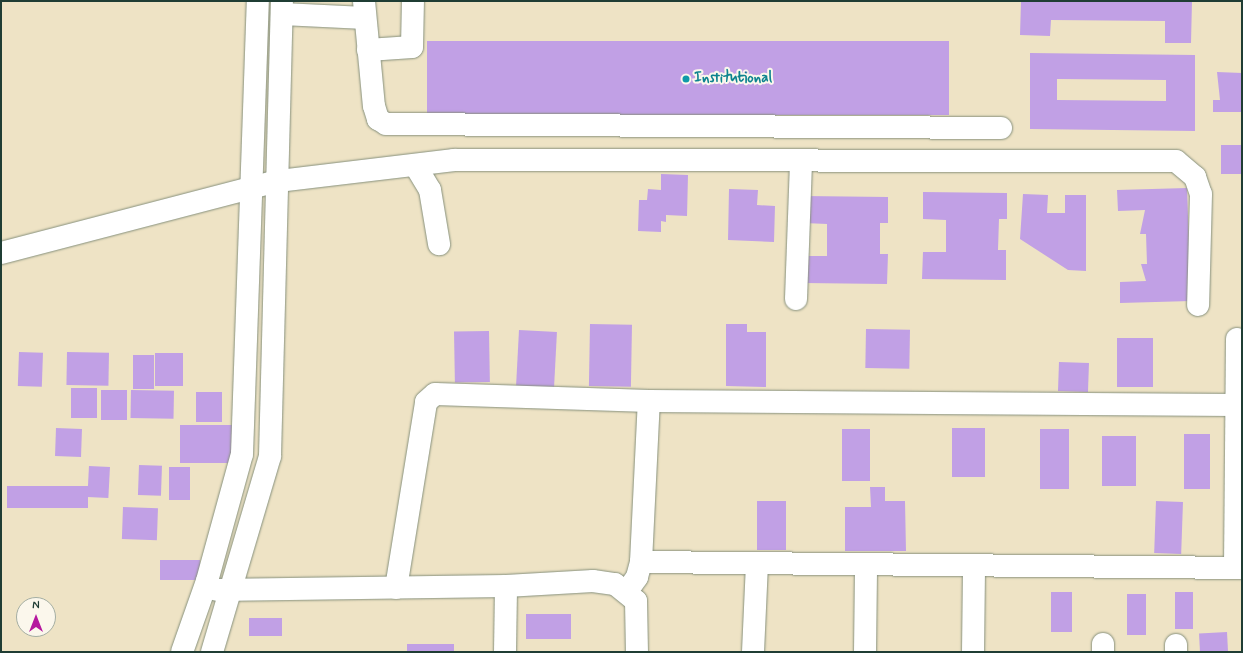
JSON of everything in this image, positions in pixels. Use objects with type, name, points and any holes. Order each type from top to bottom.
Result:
[{"type":"street","points":[[182,652],[204,590],[242,454],[253,187],[258,1]]},
{"type":"street","points":[[368,50],[412,47],[413,1]]},
{"type":"street","points":[[212,652],[270,456],[282,8],[364,9],[368,50],[378,119],[402,127],[1001,128]]},
{"type":"street","points":[[1,253],[278,181],[454,160],[801,163],[1176,161],[1195,177],[1201,194],[1198,305]]},
{"type":"street","points":[[796,299],[801,163]]},
{"type":"street","points":[[415,165],[430,190],[439,244]]},
{"type":"street","points":[[641,562],[1239,568],[1236,405],[1237,339]]},
{"type":"street","points":[[396,588],[429,397],[649,401],[1236,405]]},
{"type":"street","points":[[627,591],[637,577],[641,562],[649,401]]},
{"type":"street","points":[[753,652],[757,563]]},
{"type":"street","points":[[865,652],[866,564]]},
{"type":"street","points":[[973,652],[974,565]]},
{"type":"street","points":[[204,590],[506,586],[593,581],[614,584],[627,591],[636,601],[637,652]]},
{"type":"street","points":[[505,652],[506,586]]},
{"type":"building","points":[[1021,1],[1192,1],[1191,43],[1165,43],[1165,21],[1051,20],[1050,36],[1020,35]]},
{"type":"building","name":"Institutional","points":[[427,41],[949,41],[949,115],[427,115]]},
{"type":"building","points":[[1030,53],[1195,55],[1195,131],[1030,129]],"holes":[[[1057,79],[1166,80],[1166,101],[1057,100]]]},
{"type":"building","points":[[1217,72],[1242,73],[1241,112],[1213,112],[1213,100],[1220,100]]},
{"type":"building","points":[[1221,145],[1242,145],[1242,174],[1221,174]]},
{"type":"building","points":[[661,174],[688,175],[687,216],[666,215],[666,222],[661,221],[661,232],[638,231],[639,200],[647,200],[648,189],[661,190]]},
{"type":"building","points":[[1187,188],[1191,301],[1120,303],[1120,282],[1146,281],[1141,264],[1147,264],[1146,234],[1140,234],[1145,210],[1118,211],[1117,190]]},
{"type":"building","points":[[729,189],[758,190],[757,205],[775,206],[774,242],[728,240]]},
{"type":"building","points":[[923,192],[1007,193],[1007,219],[999,219],[998,250],[1006,250],[1006,280],[922,279],[923,252],[946,252],[946,220],[923,219]]},
{"type":"building","points":[[1023,194],[1048,195],[1047,213],[1065,213],[1065,195],[1086,195],[1086,271],[1068,270],[1020,239]]},
{"type":"building","points":[[804,196],[888,197],[888,223],[880,223],[880,254],[888,254],[887,284],[804,283],[804,256],[827,256],[827,224],[804,223]]},
{"type":"building","points":[[590,324],[632,325],[631,387],[589,386]]},
{"type":"building","points":[[726,324],[747,324],[747,332],[766,332],[766,387],[726,386]]},
{"type":"building","points":[[866,329],[910,330],[909,369],[865,368]]},
{"type":"building","points":[[519,330],[557,332],[554,390],[516,388]]},
{"type":"building","points":[[489,331],[490,382],[455,383],[454,332]]},
{"type":"building","points":[[1117,338],[1153,338],[1153,387],[1117,387]]},
{"type":"building","points":[[19,352],[43,353],[42,387],[18,386]]},
{"type":"building","points":[[67,352],[109,353],[108,386],[66,385]]},
{"type":"building","points":[[155,353],[183,353],[183,386],[155,386]]},
{"type":"building","points":[[133,355],[154,355],[154,389],[133,389]]},
{"type":"building","points":[[1059,362],[1089,363],[1088,392],[1058,391]]},
{"type":"building","points":[[71,388],[97,388],[97,418],[71,418]]},
{"type":"building","points":[[101,390],[127,390],[127,420],[101,420]]},
{"type":"building","points":[[131,390],[174,391],[174,419],[131,418]]},
{"type":"building","points":[[196,392],[222,392],[222,422],[196,422]]},
{"type":"building","points":[[180,425],[234,425],[234,463],[180,463]]},
{"type":"building","points":[[56,428],[82,429],[81,457],[55,456]]},
{"type":"building","points":[[952,428],[985,428],[985,477],[952,477]]},
{"type":"building","points":[[842,429],[870,429],[870,481],[842,481]]},
{"type":"building","points":[[1040,429],[1069,429],[1069,489],[1040,489]]},
{"type":"building","points":[[1184,434],[1210,434],[1210,489],[1184,489]]},
{"type":"building","points":[[1102,436],[1136,436],[1136,486],[1102,486]]},
{"type":"building","points":[[139,465],[162,466],[161,496],[138,495]]},
{"type":"building","points":[[89,466],[110,467],[108,498],[87,497]]},
{"type":"building","points":[[169,467],[190,467],[190,500],[169,500]]},
{"type":"building","points":[[7,486],[88,486],[88,508],[7,508]]},
{"type":"building","points":[[870,487],[885,487],[885,501],[905,501],[906,551],[845,551],[845,507],[871,507]]},
{"type":"building","points":[[757,501],[786,501],[786,550],[757,550]]},
{"type":"building","points":[[1156,501],[1183,502],[1181,554],[1154,553]]},
{"type":"building","points":[[123,507],[158,508],[157,540],[122,539]]},
{"type":"building","points":[[160,560],[200,560],[200,580],[160,580]]},
{"type":"building","points":[[1051,592],[1072,592],[1072,632],[1051,632]]},
{"type":"building","points":[[1175,592],[1193,592],[1193,629],[1175,629]]},
{"type":"building","points":[[1127,594],[1146,594],[1146,635],[1127,635]]},
{"type":"building","points":[[526,614],[571,614],[571,639],[526,639]]},
{"type":"building","points":[[249,618],[282,618],[282,636],[249,636]]},
{"type":"building","points":[[1227,632],[1228,652],[1200,652],[1199,633]]},
{"type":"building","points":[[407,644],[454,644],[454,652],[407,652]]},
{"type":"place","name":"Institutional","points":[[686,79]]}]
